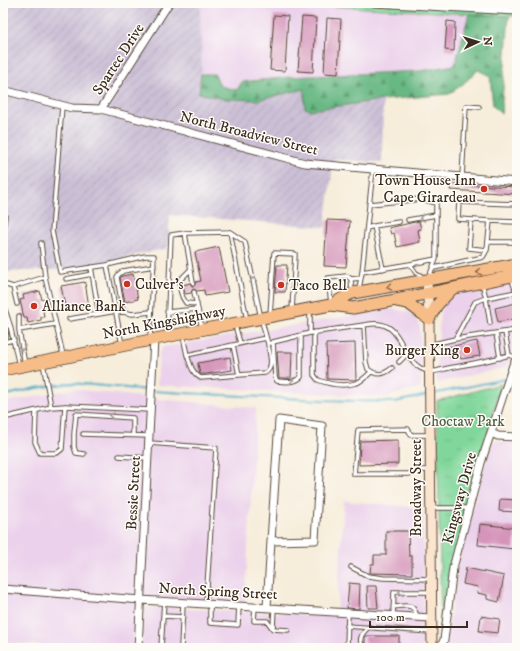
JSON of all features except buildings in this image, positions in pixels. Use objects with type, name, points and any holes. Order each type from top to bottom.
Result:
[{"type":"main road","name":"North Kingshighway","points":[[331,305],[348,295],[355,293],[517,264]]},
{"type":"main road","name":"North Kingshighway","points":[[3,370],[292,312],[331,305],[353,308],[517,276]]},
{"type":"main road","name":"Broadway Street","points":[[427,281],[429,293],[432,648]]},
{"type":"main road","points":[[396,300],[408,303],[429,319],[437,305],[452,288]]},
{"type":"street","name":"Spartec Drive","points":[[101,108],[169,3]]},
{"type":"street","points":[[374,3],[517,11]]},
{"type":"street","name":"North Broadview Street","points":[[3,90],[72,108],[101,108],[305,163],[517,182]]},
{"type":"street","name":"Bessie Street","points":[[138,648],[152,380],[152,340]]},
{"type":"street","name":"Kingsway Drive","points":[[440,648],[444,640],[453,568],[491,433],[515,360]]},
{"type":"street","points":[[270,607],[271,541],[279,420],[322,426],[315,540],[271,541]]},
{"type":"street","points":[[491,433],[498,436],[517,437]]},
{"type":"street","name":"North Spring Street","points":[[3,589],[141,600],[431,618]]},
{"type":"lane","points":[[62,106],[52,232],[60,272],[107,265],[145,256],[154,256],[151,312],[152,340]]},
{"type":"lane","points":[[462,177],[466,106],[480,107]]},
{"type":"lane","points":[[355,293],[362,272],[373,169]]},
{"type":"lane","points":[[369,204],[422,199],[436,203],[436,259],[434,268],[427,281],[416,273],[410,264]]},
{"type":"lane","points":[[517,204],[459,202],[458,219],[517,222]]},
{"type":"lane","points":[[408,220],[436,215]]},
{"type":"lane","points":[[3,231],[5,216]]},
{"type":"lane","points":[[471,220],[469,248],[488,250]]},
{"type":"lane","points":[[434,268],[483,257],[488,250],[490,221]]},
{"type":"lane","points":[[367,228],[399,222]]},
{"type":"lane","points":[[374,226],[383,269]]},
{"type":"lane","points":[[230,232],[247,321]]},
{"type":"lane","points":[[167,336],[171,235],[185,233],[230,232],[245,242],[265,317]]},
{"type":"lane","points":[[185,233],[193,283]]},
{"type":"lane","points":[[488,242],[517,242]]},
{"type":"lane","points":[[41,243],[45,278],[63,358]]},
{"type":"lane","points":[[182,334],[193,371],[198,376],[206,378],[265,373],[269,370],[271,364],[266,338],[265,317],[274,253],[295,254],[292,312]]},
{"type":"lane","points":[[362,272],[436,259]]},
{"type":"lane","points":[[107,265],[122,346]]},
{"type":"lane","points":[[124,312],[117,277],[123,271],[154,266]]},
{"type":"lane","points":[[91,267],[99,314]]},
{"type":"lane","points":[[190,270],[180,280],[180,290],[186,303],[196,304]]},
{"type":"lane","points":[[66,279],[92,274]]},
{"type":"lane","points":[[331,305],[328,278],[347,276],[351,279],[361,278]]},
{"type":"lane","points":[[455,339],[475,302],[486,298],[516,293],[513,283],[517,276]]},
{"type":"lane","points":[[3,284],[13,288],[45,278]]},
{"type":"lane","points":[[351,279],[355,293]]},
{"type":"lane","points":[[482,282],[490,323]]},
{"type":"lane","points":[[13,288],[17,304]]},
{"type":"lane","points":[[194,292],[203,329]]},
{"type":"lane","points":[[3,303],[22,366]]},
{"type":"lane","points":[[167,312],[198,309]]},
{"type":"lane","points":[[310,309],[314,375],[318,380],[341,384],[356,383],[371,372]]},
{"type":"lane","points":[[69,319],[116,312],[132,314],[151,312]]},
{"type":"lane","points":[[19,316],[22,366]]},
{"type":"lane","points":[[268,344],[312,333],[377,323],[390,327],[396,333],[414,364],[429,376],[509,355]]},
{"type":"lane","points":[[19,330],[55,324]]},
{"type":"lane","points":[[235,324],[240,343]]},
{"type":"lane","points":[[3,327],[10,325]]},
{"type":"lane","points":[[364,326],[366,362],[368,369],[374,374],[382,374],[387,373],[392,368]]},
{"type":"lane","points":[[429,345],[455,339],[517,330]]},
{"type":"lane","points":[[505,332],[509,355],[515,360]]},
{"type":"lane","points":[[496,333],[500,358]]},
{"type":"lane","points":[[273,342],[275,378],[279,381],[293,381],[301,377],[301,336]]},
{"type":"lane","points":[[187,355],[266,338]]},
{"type":"lane","points":[[3,342],[14,340]]},
{"type":"lane","points":[[233,345],[239,375]]},
{"type":"lane","points":[[399,362],[407,354]]},
{"type":"lane","points":[[43,362],[50,394],[51,407]]},
{"type":"lane","points":[[36,411],[35,442],[40,453],[57,453],[62,449],[65,406]]},
{"type":"lane","points":[[3,418],[51,407],[150,407]]},
{"type":"lane","points":[[84,454],[76,453],[74,447],[76,414],[133,418],[133,435]]},
{"type":"lane","points":[[430,435],[411,435],[408,429],[358,430],[354,474],[409,474],[415,470],[430,470]]},
{"type":"lane","points":[[83,434],[133,435],[149,440],[216,448],[208,604],[210,623],[238,625],[239,605]]},
{"type":"lane","points":[[119,456],[148,458]]},
{"type":"lane","points":[[430,508],[469,508]]},
{"type":"lane","points":[[351,567],[368,576],[383,578],[431,579]]},
{"type":"lane","points":[[393,616],[394,592],[431,592]]},
{"type":"lane","points":[[161,648],[164,601]]},
{"type":"lane","points":[[181,648],[184,602]]},
{"type":"lane","points":[[255,606],[254,621],[268,621],[273,629]]},
{"type":"lane","points":[[393,607],[410,606],[416,609],[417,617]]},
{"type":"lane","points":[[270,607],[273,629]]},
{"type":"lane","points":[[347,648],[348,613]]},
{"type":"lane","points":[[163,616],[183,617]]},
{"type":"lane","points":[[348,626],[432,632]]},
{"type":"lane","points":[[364,648],[362,647],[361,636],[368,627]]},
{"type":"lane","points":[[273,629],[288,630]]},
{"type":"shaded area","points":[[3,3],[200,3],[202,78],[199,93],[258,100],[304,89],[305,108],[310,110],[383,100],[382,163],[334,159],[325,227],[170,215],[168,248],[71,269],[3,272]]},
{"type":"shaded area","points":[[200,3],[276,3],[469,14],[456,65],[415,72],[238,90],[220,86],[215,74],[201,74]]},
{"type":"shaded area","points":[[517,282],[517,350],[506,367],[436,383],[440,315],[445,301],[461,292]]},
{"type":"shaded area","points":[[392,309],[409,312],[418,322],[420,328],[421,388],[386,397],[157,385],[159,353],[163,347]]},
{"type":"shaded area","points":[[73,389],[157,399],[256,408],[245,603],[136,596],[132,648],[84,648],[3,643],[3,403]]},
{"type":"shaded area","points":[[495,441],[517,443],[517,648],[444,648],[458,563],[491,445]]},
{"type":"shaded area","points":[[344,501],[423,508],[424,648],[142,648],[144,611],[147,607],[333,616],[337,609]]},
{"type":"green space","points":[[276,3],[517,3],[517,16],[509,16]]},
{"type":"green space","points":[[469,14],[509,16],[501,114],[493,106],[490,76],[478,70],[463,84],[449,94],[383,100],[310,110],[305,108],[304,89],[258,100],[224,99],[199,93],[201,74],[215,74],[220,86],[237,90],[242,82],[290,77],[419,71],[455,65]]},
{"type":"green space","name":"Choctaw Park","points":[[501,384],[464,519],[441,628],[437,401]]},
{"type":"waterway","points":[[510,378],[517,377]]},
{"type":"waterway","points":[[432,394],[506,379]]},
{"type":"waterway","points":[[3,396],[36,388],[71,383],[149,390]]},
{"type":"waterway","points":[[153,391],[322,400],[395,402],[428,395]]},
{"type":"place","name":"Town House Inn Cape Girardeau","points":[[484,189]]},
{"type":"place","name":"Culver's","points":[[127,284]]},
{"type":"place","name":"Taco Bell","points":[[281,285]]},
{"type":"place","name":"Alliance Bank","points":[[34,306]]},
{"type":"place","name":"Burger King","points":[[467,350]]}]
